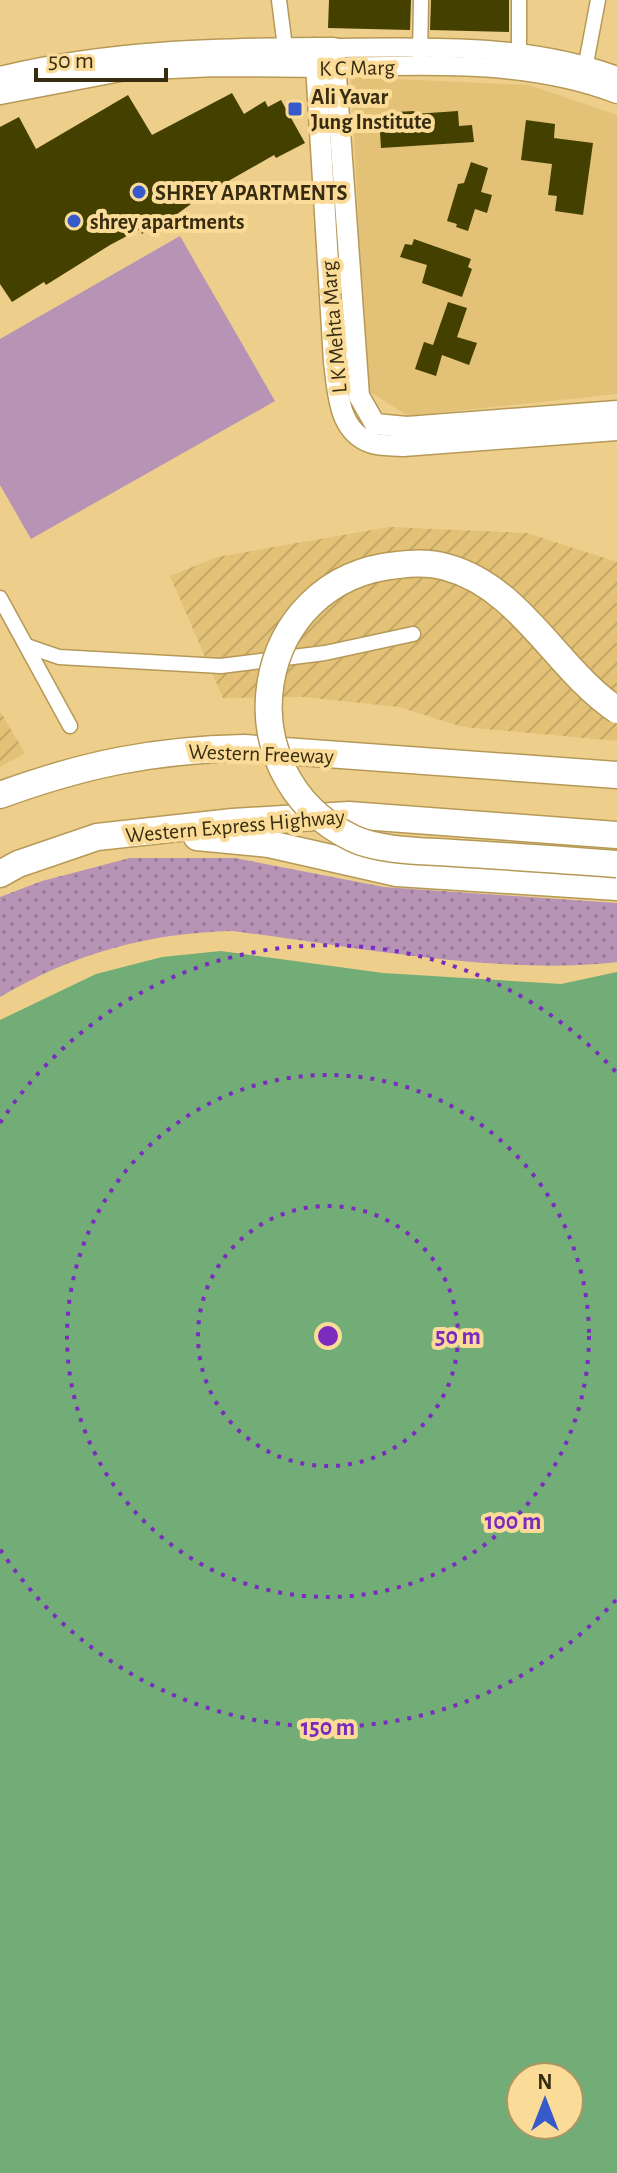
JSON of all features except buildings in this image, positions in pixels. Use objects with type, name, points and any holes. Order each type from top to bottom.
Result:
[{"type":"highway","points":[[617,710],[574,673],[530,624],[486,586],[446,567],[410,564],[375,567],[327,589],[307,609],[280,649],[267,706],[278,762],[292,788],[309,808],[332,827],[355,840],[412,850],[617,864]]},
{"type":"highway","name":"Western Freeway","points":[[0,795],[55,775],[134,756],[185,749],[244,748],[617,775]]},
{"type":"highway","name":"Western Express Highway","points":[[0,874],[81,841],[233,822],[349,815],[617,835]]},
{"type":"highway","points":[[107,836],[193,837],[269,844],[397,873],[617,887]]},
{"type":"main road","name":"K C Marg","points":[[0,77],[42,67],[131,54],[325,58]]},
{"type":"main road","name":"L K Mehta Marg","points":[[325,58],[334,203],[332,328],[340,408],[350,429],[371,443],[403,446],[617,430]]},
{"type":"main road","name":"K C Marg","points":[[0,94],[126,70],[286,59]]},
{"type":"main road","name":"L K Mehta Marg","points":[[334,203],[354,326],[359,396],[375,424],[407,427],[617,411]]},
{"type":"main road","points":[[332,328],[354,326]]},
{"type":"street","points":[[279,0],[286,59]]},
{"type":"street","points":[[420,56],[421,0]]},
{"type":"street","points":[[519,0],[519,62]]},
{"type":"street","points":[[584,73],[598,0]]},
{"type":"street","name":"K C Marg","points":[[325,58],[420,56],[519,62],[617,76]]},
{"type":"street","name":"K C Marg","points":[[584,73],[617,94]]},
{"type":"street","points":[[0,598],[70,726]]},
{"type":"street","points":[[27,646],[59,657],[221,666],[325,653],[413,634]]},
{"type":"shaded area","points":[[351,77],[529,85],[617,115],[617,394],[408,416],[367,390]]},
{"type":"shaded area","points":[[180,236],[275,401],[31,539],[0,485],[0,339]]},
{"type":"shaded area","points":[[389,527],[527,533],[617,562],[617,741],[463,727],[399,707],[304,697],[223,698],[170,576],[217,557]]},
{"type":"shaded area","points":[[0,711],[25,753],[0,767]]},
{"type":"shaded area","points":[[130,858],[235,858],[384,887],[617,903],[617,962],[524,965],[475,962],[232,931],[140,941],[55,969],[0,997],[0,897],[42,881]]},
{"type":"shaded area","points":[[221,951],[383,973],[561,984],[617,972],[617,2173],[0,2173],[0,1020],[96,974],[162,957]]},
{"type":"place","name":"Ali Yavar Jung Institute","points":[[295,109]]},
{"type":"place","name":"SHREY APARTMENTS","points":[[139,192]]},
{"type":"place","name":"shrey apartments","points":[[74,221]]}]
